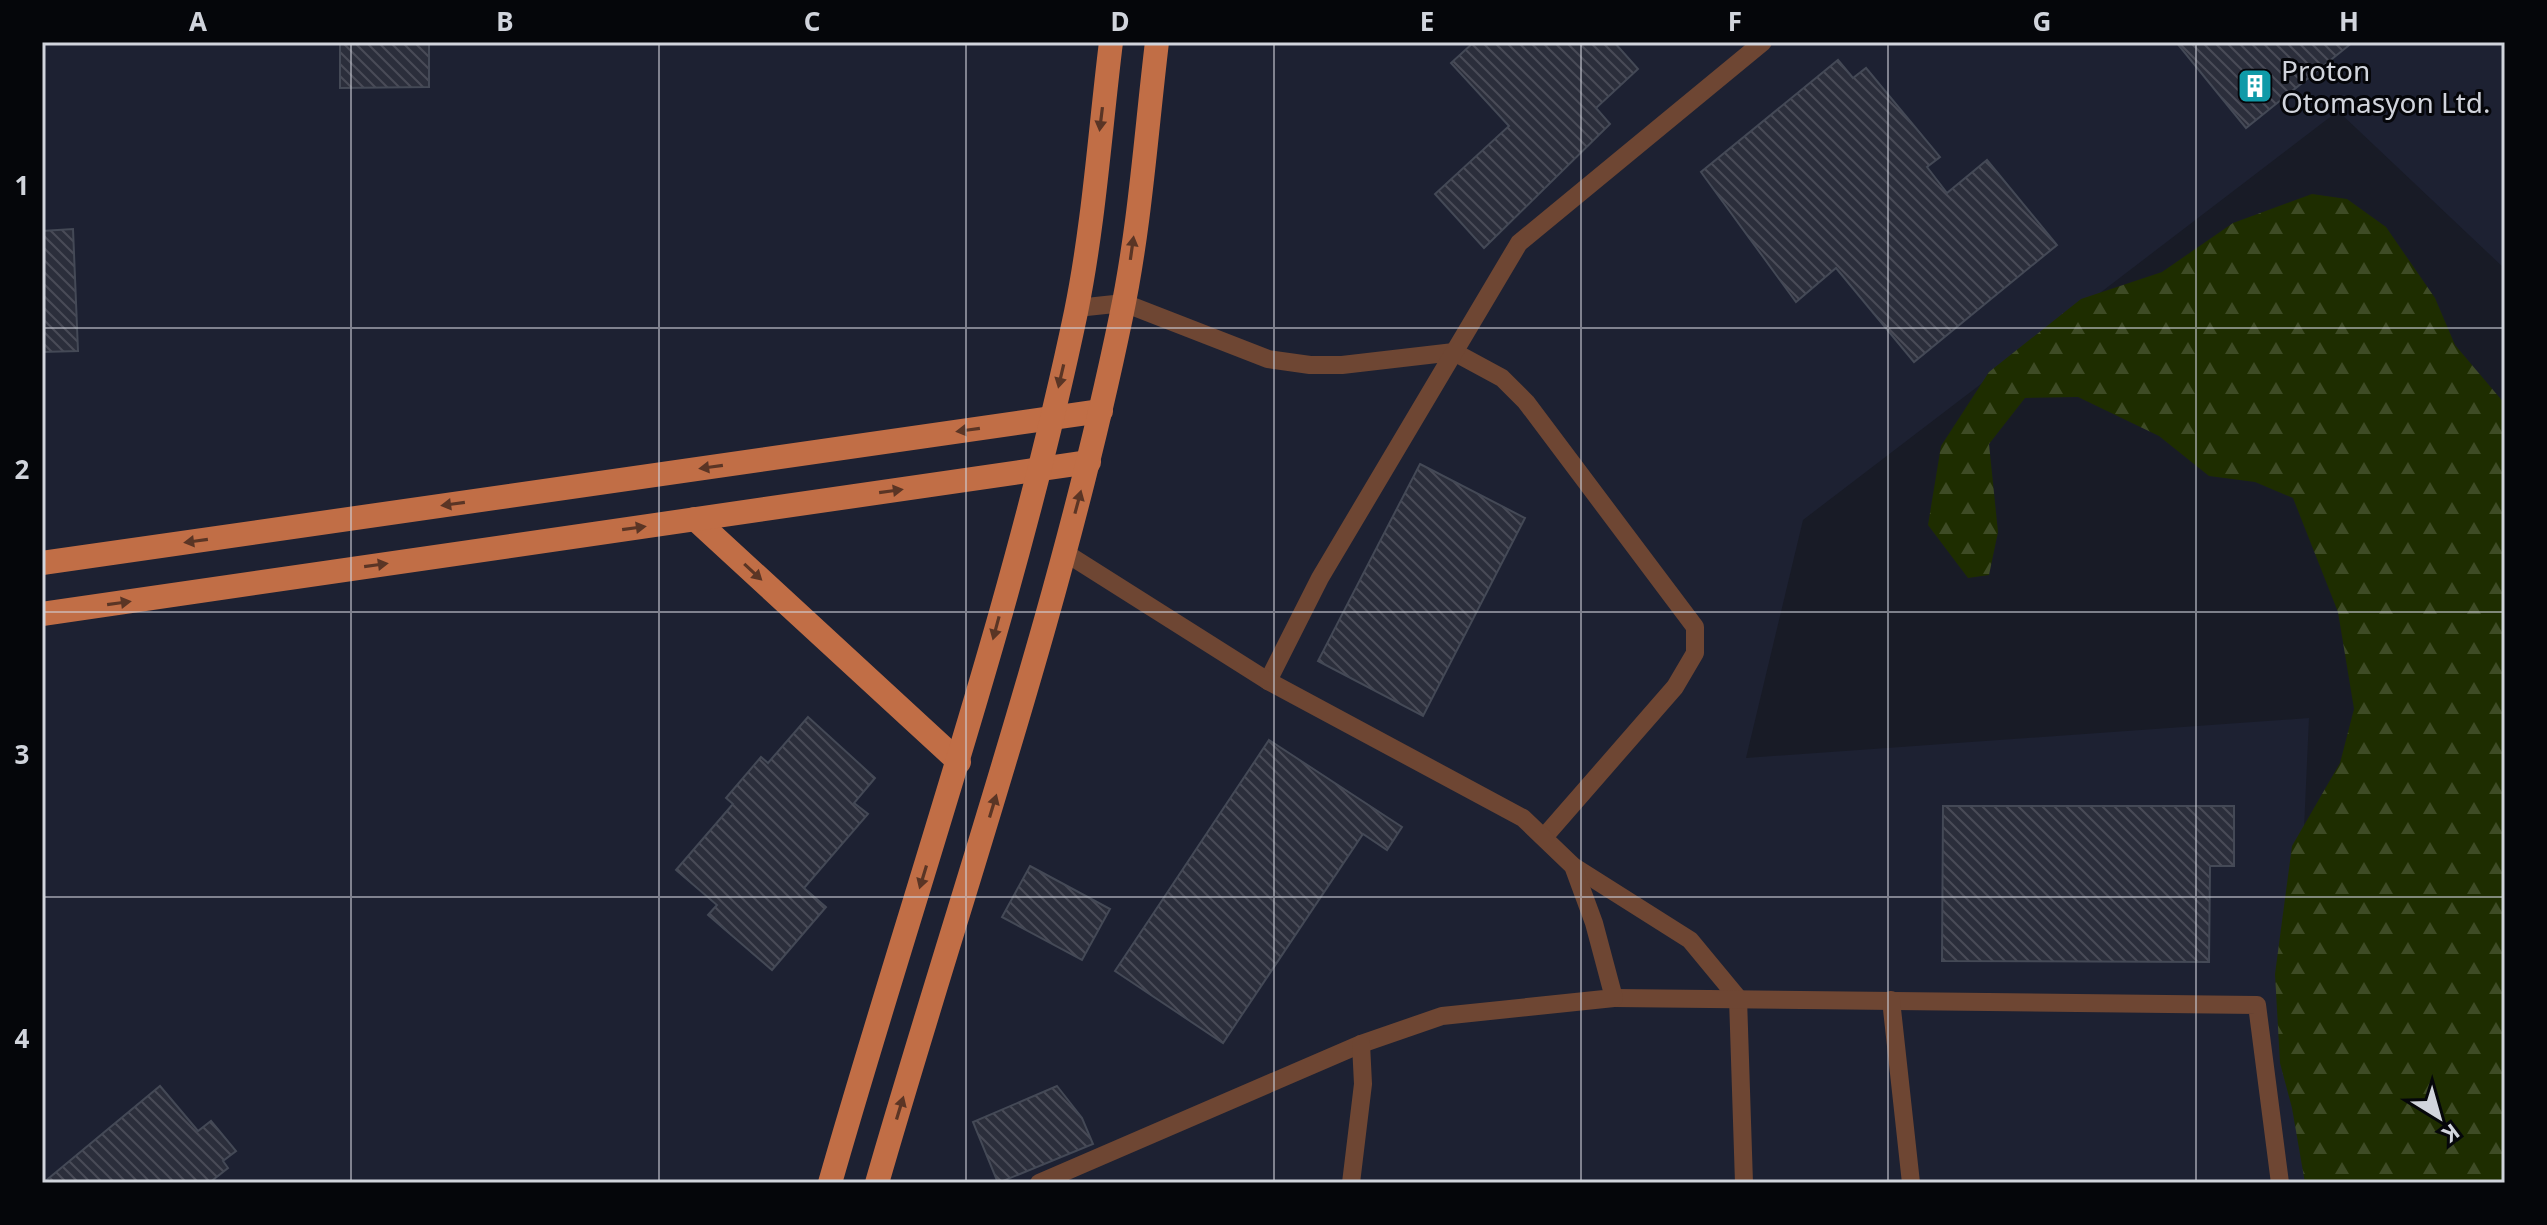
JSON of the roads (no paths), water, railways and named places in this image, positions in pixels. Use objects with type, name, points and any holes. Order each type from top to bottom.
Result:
[{"type":"main road","points":[[830,1183],[959,762],[1041,469],[1077,308],[1111,42]]},
{"type":"main road","points":[[877,1183],[1005,767],[1089,462],[1124,303],[1157,42]]},
{"type":"main road","points":[[42,563],[1101,411]]},
{"type":"main road","points":[[42,614],[1089,462]]},
{"type":"main road","points":[[695,519],[959,762]]},
{"type":"street","points":[[1268,681],[1320,578],[1519,243],[1763,42]]},
{"type":"street","points":[[1077,308],[1124,303],[1268,359],[1342,365],[1454,352],[1502,378],[1526,402],[1695,627],[1695,653],[1675,687],[1545,836]]},
{"type":"street","points":[[1064,552],[1268,681],[1523,818],[1573,866],[1690,940],[1738,998],[1744,1183]]},
{"type":"street","points":[[1573,866],[1594,923],[1614,998]]},
{"type":"street","points":[[1039,1183],[1361,1044],[1442,1016],[1614,998],[2257,1005],[2280,1183]]},
{"type":"street","points":[[1891,1000],[1911,1183]]},
{"type":"street","points":[[1351,1183],[1363,1084],[1361,1044]]},
{"type":"place","name":"Proton Otomasyon Ltd.","points":[[2255,86]]}]
